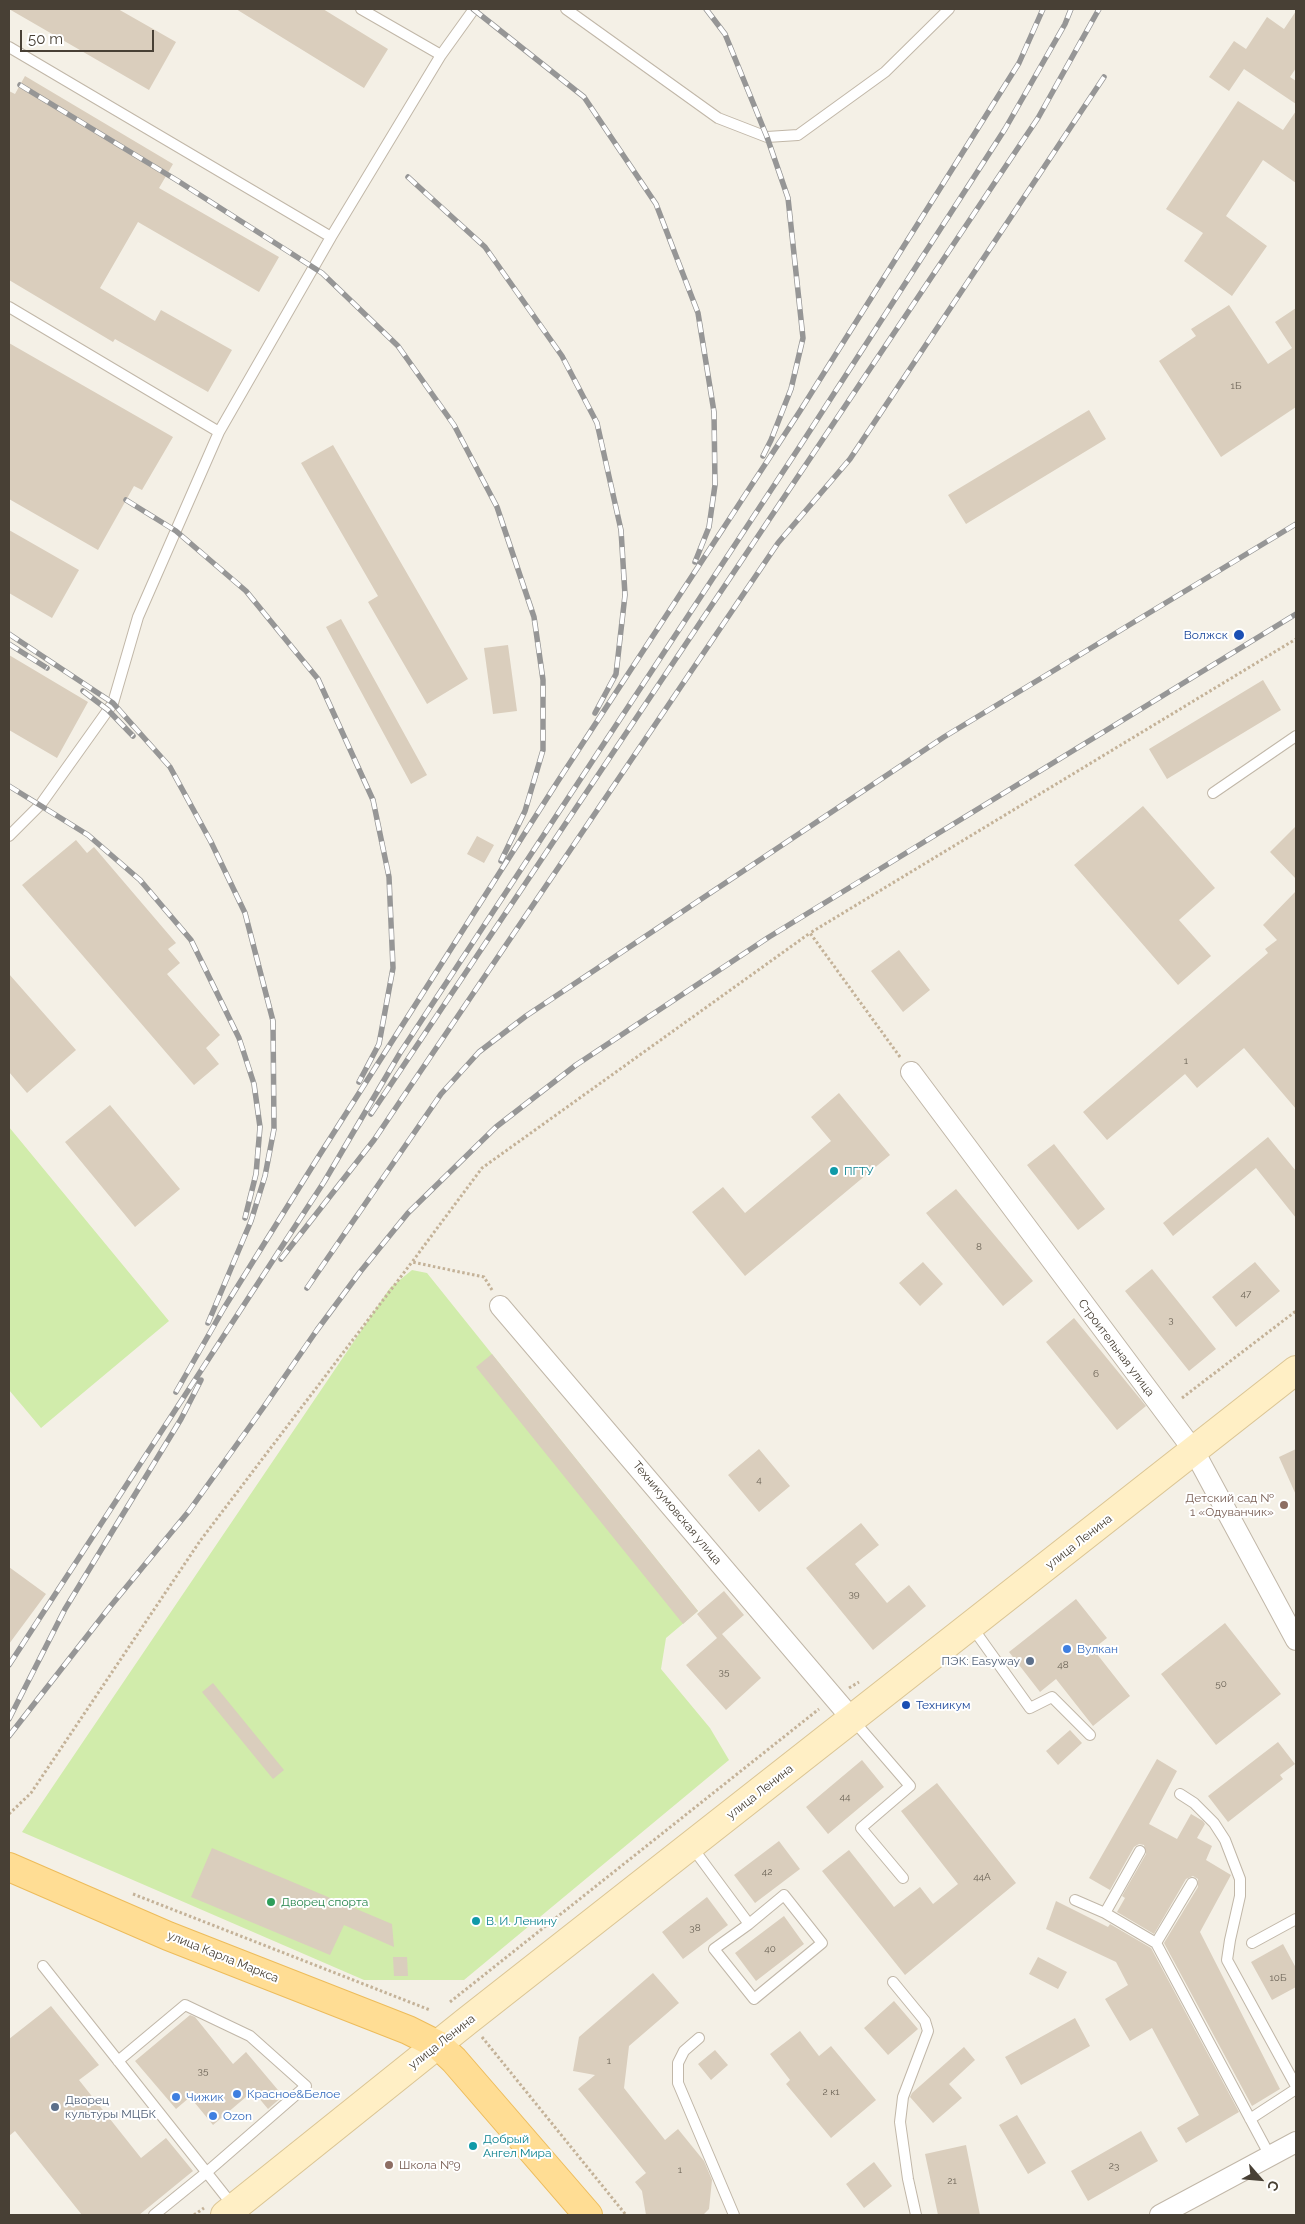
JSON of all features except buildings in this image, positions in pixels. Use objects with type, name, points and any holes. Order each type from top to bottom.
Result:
[{"type":"main road","name":"улица Ленина","points":[[230,2211],[1296,1370]]},
{"type":"main road","name":"улица Карла Маркса","points":[[9,1867],[168,1936],[398,2027],[438,2045],[454,2060],[588,2215]]},
{"type":"street","name":"Строительная улица","points":[[911,1072],[1194,1451],[1296,1640]]},
{"type":"street","name":"Техникумовская улица","points":[[502,1308],[853,1720]]},
{"type":"street","points":[[1160,2215],[1296,2142]]},
{"type":"lane","points":[[361,9],[441,55]]},
{"type":"lane","points":[[9,836],[40,804],[113,703],[138,617],[219,432],[331,237],[441,55],[474,9]]},
{"type":"lane","points":[[566,9],[718,118],[767,137],[798,135],[885,72],[948,9]]},
{"type":"lane","points":[[9,47],[331,237]]},
{"type":"lane","points":[[9,307],[219,432]]},
{"type":"lane","points":[[1213,793],[1296,736]]},
{"type":"lane","points":[[972,1626],[1030,1708],[1052,1697],[1090,1735]]},
{"type":"lane","points":[[853,1720],[910,1786],[861,1828],[903,1878]]},
{"type":"lane","points":[[1180,1794],[1194,1803],[1214,1823],[1225,1840],[1240,1878],[1240,1896],[1230,1940],[1228,1960],[1296,2088],[1250,2119]]},
{"type":"lane","points":[[691,1846],[749,1924]]},
{"type":"lane","points":[[1106,1913],[1140,1851]]},
{"type":"lane","points":[[1156,1943],[1192,1883]]},
{"type":"lane","points":[[784,1895],[822,1943],[754,2000],[714,1949],[749,1924],[784,1895]]},
{"type":"lane","points":[[1075,1900],[1106,1913],[1156,1943],[1270,2156]]},
{"type":"lane","points":[[1252,1943],[1296,1919]]},
{"type":"lane","points":[[43,1966],[207,2172],[230,2211]]},
{"type":"lane","points":[[893,1982],[925,2021],[928,2031],[903,2097],[900,2122],[908,2179],[916,2215]]},
{"type":"lane","points":[[118,2061],[185,2005],[250,2036],[306,2086],[207,2172],[154,2215]]},
{"type":"lane","points":[[699,2038],[684,2051],[678,2063],[678,2083],[734,2215]]},
{"type":"path","points":[[9,1814],[30,1793],[200,1541],[482,1168],[810,933],[1296,639]]},
{"type":"path","points":[[810,933],[911,1072]]},
{"type":"path","points":[[412,1262],[484,1277],[502,1308]]},
{"type":"path","points":[[1182,1398],[1296,1311]]},
{"type":"path","points":[[450,2002],[834,1697],[859,1682]]},
{"type":"path","points":[[128,1892],[430,2010]]},
{"type":"path","points":[[482,2038],[626,2215]]},
{"type":"green space","points":[[9,1127],[169,1321],[41,1428],[9,1390]]},
{"type":"green space","points":[[412,1270],[427,1273],[698,1611],[666,1638],[661,1669],[710,1728],[729,1760],[464,1980],[364,1980],[22,1832],[390,1288]]},
{"type":"railway","points":[[473,9],[584,97],[656,204],[698,313],[714,412],[715,485],[709,527],[695,562]]},
{"type":"railway","points":[[706,9],[725,34],[767,137],[788,198],[803,338],[791,389],[763,456]]},
{"type":"railway","points":[[176,1392],[224,1308],[317,1159],[558,781],[800,411],[1019,63],[1043,9]]},
{"type":"railway","points":[[9,1665],[324,1182],[400,1053],[802,443],[1005,129],[1065,24],[1071,9]]},
{"type":"railway","points":[[371,1114],[1038,118],[1099,9]]},
{"type":"railway","points":[[281,1259],[374,1140],[778,543],[850,459],[1104,77]]},
{"type":"railway","points":[[20,85],[178,181],[322,273],[398,346],[454,425],[497,507],[534,617],[543,680],[543,750],[525,811],[501,861]]},
{"type":"railway","points":[[408,177],[485,247],[562,356],[597,423],[621,530],[625,595],[616,674],[595,713]]},
{"type":"railway","points":[[126,500],[176,531],[246,591],[318,679],[373,800],[389,877],[393,968],[379,1044],[359,1082]]},
{"type":"railway","points":[[307,1288],[441,1094],[479,1052],[526,1016],[944,737],[1296,524]]},
{"type":"railway","points":[[9,1736],[109,1608],[189,1511],[360,1272],[408,1213],[496,1127],[576,1065],[769,937],[1296,614]]},
{"type":"railway","points":[[9,634],[113,703],[170,767],[211,842],[245,913],[273,1021],[274,1129],[265,1176],[251,1221],[208,1323]]},
{"type":"railway","points":[[9,644],[47,668]]},
{"type":"railway","points":[[83,691],[108,710],[133,736]]},
{"type":"railway","points":[[9,786],[88,835],[140,880],[191,940],[239,1038],[254,1084],[260,1127],[256,1174],[245,1218]]},
{"type":"railway","points":[[9,1719],[65,1609],[181,1419],[201,1380]]},
{"type":"place","name":"Волжск","points":[[1239,635]]},
{"type":"place","name":"ПГТУ","points":[[834,1171]]},
{"type":"place","name":"Детский сад № 1 «Одуванчик»","points":[[1284,1505]]},
{"type":"place","name":"Вулкан","points":[[1067,1649]]},
{"type":"place","name":"ПЭК: Easyway","points":[[1030,1661]]},
{"type":"place","name":"Техникум","points":[[906,1705]]},
{"type":"place","name":"Дворец спорта","points":[[271,1902]]},
{"type":"place","name":"В. И. Ленину","points":[[476,1921]]},
{"type":"place","name":"Красное&Белое","points":[[237,2094]]},
{"type":"place","name":"Чижик","points":[[176,2097]]},
{"type":"place","name":"Дворец культуры МЦБК","points":[[55,2107]]},
{"type":"place","name":"Ozon","points":[[213,2116]]},
{"type":"place","name":"Добрый Ангел Мира","points":[[473,2146]]},
{"type":"place","name":"Школа №9","points":[[389,2165]]}]
